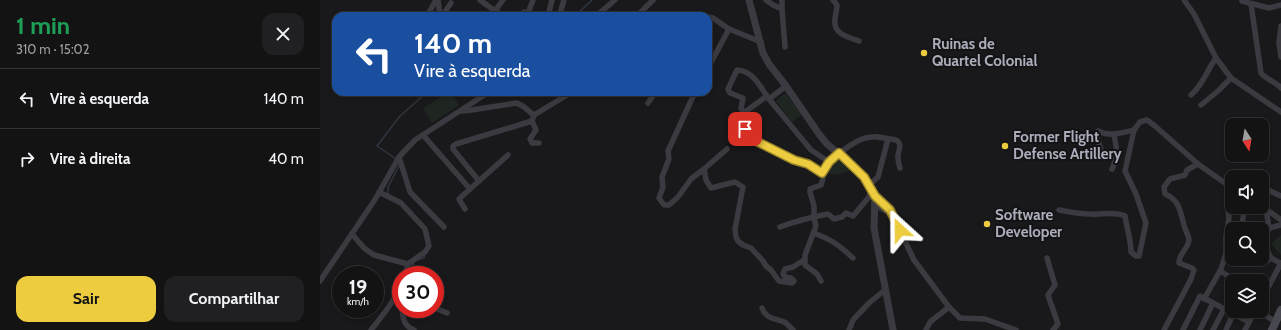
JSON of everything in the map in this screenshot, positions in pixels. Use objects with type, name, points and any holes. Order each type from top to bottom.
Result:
[{"type":"main road","points":[[1272,330],[1281,310]]},
{"type":"street","points":[[430,12],[437,0]]},
{"type":"street","points":[[437,0],[440,12]]},
{"type":"street","points":[[480,0],[495,11],[503,0]]},
{"type":"street","points":[[528,12],[533,0]]},
{"type":"street","points":[[549,12],[552,0]]},
{"type":"street","points":[[561,10],[564,0]]},
{"type":"street","points":[[601,12],[615,0]]},
{"type":"street","points":[[641,12],[653,0]]},
{"type":"street","points":[[749,0],[763,53],[769,64],[827,144],[856,168],[864,177],[875,196],[887,205],[894,216],[914,260],[949,307],[960,318],[986,319],[1009,329],[1016,330]]},
{"type":"street","points":[[766,0],[782,9]]},
{"type":"street","points":[[782,0],[785,46]]},
{"type":"street","points":[[833,0],[837,5],[834,24],[837,29],[845,36],[860,41]]},
{"type":"street","points":[[1184,0],[1194,14],[1216,58],[1231,78],[1281,112]]},
{"type":"street","points":[[1242,1],[1269,8],[1281,5]]},
{"type":"street","points":[[444,12],[451,3]]},
{"type":"street","points":[[1252,4],[1261,73],[1281,88]]},
{"type":"street","points":[[712,18],[729,30],[761,42]]},
{"type":"street","points":[[1281,26],[1279,43],[1281,57]]},
{"type":"street","points":[[712,61],[729,30]]},
{"type":"street","points":[[1191,95],[1198,90],[1216,58]]},
{"type":"street","points":[[745,112],[741,109],[743,98],[730,93],[728,89],[737,70],[746,72],[753,76],[811,150],[829,162]]},
{"type":"street","points":[[1202,105],[1231,78]]},
{"type":"street","points":[[786,86],[745,112],[743,122],[744,127],[754,140],[794,160],[808,164],[822,173]]},
{"type":"street","points":[[320,281],[379,192],[399,157],[415,140],[461,111],[481,96]]},
{"type":"street","points":[[479,181],[453,149],[453,146],[533,118],[566,96]]},
{"type":"street","points":[[648,103],[653,96]]},
{"type":"street","points":[[693,96],[668,151],[669,159],[662,178],[663,188],[659,198],[664,205],[669,205],[674,201],[691,179],[727,149]]},
{"type":"street","points":[[461,111],[516,103],[522,104],[533,118],[536,130],[530,139],[532,143],[539,143]]},
{"type":"street","points":[[1059,210],[1090,214],[1120,214],[1125,216],[1127,232],[1131,243],[1131,252],[1136,256],[1139,256],[1146,223],[1136,194],[1125,171],[1134,130],[1140,122],[1148,120],[1198,164],[1225,183]]},
{"type":"street","points":[[1101,153],[1101,146],[1096,135],[1098,131],[1101,133],[1114,135],[1134,130]]},
{"type":"street","points":[[423,135],[470,189]]},
{"type":"street","points":[[1112,169],[1117,158],[1114,135]]},
{"type":"street","points":[[821,281],[817,274],[805,265],[804,260],[816,226],[814,206],[810,189],[821,185],[823,178],[822,173],[829,162],[848,146],[862,140],[876,137],[899,141],[900,149],[898,156],[900,168]]},
{"type":"street","points":[[780,227],[798,220],[828,214],[832,219],[838,219],[846,213],[853,216],[869,197],[870,186],[878,177],[888,139]]},
{"type":"street","points":[[466,209],[459,199],[508,155]]},
{"type":"street","points":[[399,157],[410,192],[444,226]]},
{"type":"street","points":[[1164,330],[1191,279],[1194,270],[1179,263],[1179,259],[1189,240],[1183,224],[1181,211],[1173,199],[1165,194],[1164,187],[1170,179],[1185,175],[1187,170],[1198,164]]},
{"type":"street","points":[[704,169],[706,180],[711,188],[734,182],[743,187],[735,229],[736,237],[743,245],[752,248],[766,266],[772,270],[780,282],[792,283],[794,281],[791,278],[786,277],[784,274],[785,270],[804,260]]},
{"type":"street","points":[[1269,190],[1281,196]]},
{"type":"street","points":[[352,234],[364,248],[374,255],[408,264],[425,252],[429,246],[426,229],[401,203],[379,192]]},
{"type":"street","points":[[875,196],[874,228],[892,329]]},
{"type":"street","points":[[874,205],[886,210],[894,216]]},
{"type":"street","points":[[874,214],[880,210],[886,210]]},
{"type":"street","points":[[1269,211],[1281,220]]},
{"type":"street","points":[[1269,229],[1281,225]]},
{"type":"street","points":[[814,233],[840,245],[853,258]]},
{"type":"street","points":[[1269,255],[1271,258],[1281,263],[1269,283]]},
{"type":"street","points":[[1204,299],[1220,270],[1225,256]]},
{"type":"street","points":[[1047,258],[1055,285],[1048,295],[1058,324],[1055,328],[1062,330]]},
{"type":"street","points":[[1220,270],[1226,274]]},
{"type":"street","points":[[850,330],[853,320],[869,303],[886,289]]},
{"type":"street","points":[[1183,330],[1200,296],[1224,309],[1213,330]]},
{"type":"street","points":[[1200,330],[1213,303]]},
{"type":"street","points":[[371,330],[392,304]]},
{"type":"street","points":[[926,330],[930,322],[949,307]]},
{"type":"street","points":[[762,308],[768,317],[785,323],[793,330]]},
{"type":"street","points":[[403,318],[408,328],[414,330]]},
{"type":"street","points":[[1226,330],[1231,318]]},
{"type":"street","points":[[1241,318],[1249,322]]},
{"type":"street","points":[[1245,330],[1252,318]]},
{"type":"street","points":[[1269,318],[1276,322]]},
{"type":"shaded area","points":[[785,93],[802,115],[792,122],[776,101]]},
{"type":"shaded area","points":[[442,96],[453,96],[459,105],[432,123],[423,108]]},
{"type":"shaded area","points":[[839,158],[852,169],[840,174],[827,173]]},
{"type":"shaded area","points":[[1281,235],[1281,255],[1271,244]]},
{"type":"waterway","points":[[579,12],[592,0]]},
{"type":"waterway","points":[[396,159],[377,146],[400,116],[423,96]]},
{"type":"waterway","points":[[388,194],[388,187],[399,166],[398,162]]},
{"type":"waterway","points":[[417,260],[424,258],[425,254]]},
{"type":"waterway","points":[[412,266],[414,262]]},
{"type":"place","name":"Ruinas de Quartel Colonial","points":[[924,53]]},
{"type":"place","name":"Former Flight Defense Artillery","points":[[1005,146]]},
{"type":"place","name":"Software Developer","points":[[987,224]]},
{"type":"route","points":[[745,129],[754,140],[794,160],[808,164],[822,173],[829,162],[839,153],[864,177],[875,196],[887,205],[900,230]]}]
